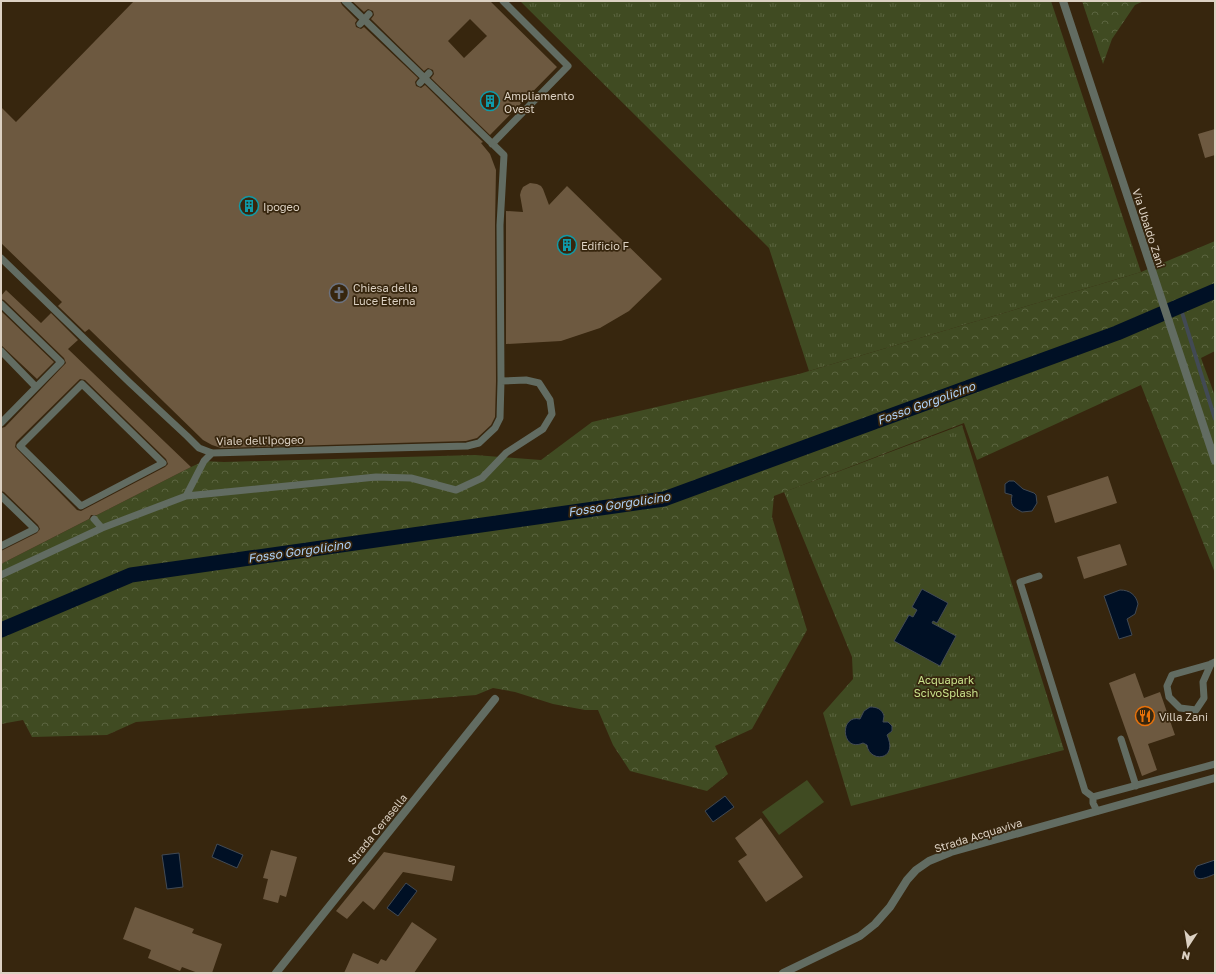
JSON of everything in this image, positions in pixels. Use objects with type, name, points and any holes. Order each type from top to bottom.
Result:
[{"type":"street","name":"Via Ubaldo Zani","points":[[1063,1],[1215,461]]},
{"type":"street","name":"Strada Cerasella","points":[[276,973],[495,699]]},
{"type":"street","name":"Strada Acquaviva","points":[[783,973],[847,943],[868,930],[890,907],[911,875],[929,861],[952,852],[1215,778]]},
{"type":"lane","points":[[345,1],[492,144],[568,66],[503,1]]},
{"type":"lane","name":"Viale dell'Ipogeo","points":[[1,258],[199,448],[212,453],[467,446],[479,443],[495,428],[500,418],[500,225],[504,155],[492,144]]},
{"type":"lane","points":[[1,304],[61,362],[1,423]]},
{"type":"lane","points":[[1,351],[36,387]]},
{"type":"lane","points":[[1,575],[102,528],[186,496],[376,477],[411,478],[456,490],[482,478],[506,454],[543,429],[552,414],[550,400],[539,383],[526,380],[501,381]]},
{"type":"lane","points":[[82,384],[163,463],[81,506],[20,446],[82,384]]},
{"type":"lane","points":[[186,496],[204,461],[212,453]]},
{"type":"lane","points":[[1,496],[35,529],[1,546]]},
{"type":"lane","points":[[94,519],[102,528]]},
{"type":"lane","points":[[1039,576],[1020,582],[1085,791],[1092,797],[1097,812]]},
{"type":"lane","points":[[1213,663],[1203,682],[1204,698],[1196,710],[1180,708],[1169,697],[1167,686],[1172,675],[1213,663]]},
{"type":"lane","points":[[1121,739],[1136,786]]},
{"type":"lane","points":[[1092,797],[1215,764]]},
{"type":"green space","points":[[520,1],[1051,1],[1141,272],[809,371],[769,248]]},
{"type":"green space","points":[[1082,1],[1144,1],[1135,5],[1112,39],[1103,64]]},
{"type":"green space","points":[[1215,241],[1215,351],[1201,358],[1215,396],[1215,573],[1141,385],[977,460],[964,423],[774,496],[772,517],[807,630],[752,729],[715,746],[728,774],[707,791],[630,771],[613,745],[598,710],[585,710],[553,704],[515,692],[493,688],[476,695],[136,722],[107,735],[32,737],[23,720],[1,724],[1,564],[204,461],[224,462],[475,455],[541,460],[592,422],[799,374],[1141,272]]},
{"type":"green space","name":"Acquapark ScivoSplash","points":[[962,425],[1064,750],[851,806],[823,713],[853,679],[852,657],[784,492]]},
{"type":"green space","points":[[807,780],[824,802],[779,835],[762,812]]},
{"type":"water","points":[[1009,481],[1014,481],[1023,489],[1036,495],[1037,503],[1032,511],[1022,512],[1013,506],[1011,502],[1012,495],[1005,493],[1005,484]]},
{"type":"water","points":[[922,589],[948,603],[937,623],[933,621],[932,623],[956,636],[940,666],[894,641],[909,615],[913,617],[917,610],[912,607]]},
{"type":"water","points":[[1120,590],[1127,591],[1132,594],[1136,598],[1138,604],[1135,614],[1127,619],[1132,635],[1119,639],[1104,596]]},
{"type":"water","points":[[870,707],[881,710],[884,716],[883,722],[888,722],[892,726],[892,731],[887,735],[890,744],[889,750],[886,754],[877,757],[869,751],[867,745],[863,743],[856,745],[850,743],[845,733],[849,722],[853,719],[860,719],[864,711]]},
{"type":"water","points":[[725,796],[734,807],[713,822],[705,811]]},
{"type":"water","points":[[217,844],[243,855],[237,868],[212,857]]},
{"type":"water","points":[[179,853],[183,887],[167,889],[162,855]]},
{"type":"water","points":[[1215,860],[1215,874],[1205,878],[1199,878],[1195,875],[1194,871],[1197,866]]},
{"type":"water","points":[[406,883],[417,891],[398,916],[387,908]]},
{"type":"building","name":"Ipogeo","points":[[134,1],[340,1],[357,20],[355,23],[356,27],[361,29],[364,27],[418,78],[415,82],[416,86],[421,88],[425,85],[483,142],[481,143],[490,154],[496,170],[496,381],[495,417],[491,425],[477,438],[466,441],[221,448],[212,445],[203,440],[89,329],[85,332],[58,306],[62,302],[1,243],[1,107],[16,122]]},
{"type":"building","name":"Ampliamento Ovest","points":[[352,1],[490,1],[557,67],[490,135],[431,78],[434,74],[433,70],[428,68],[424,71],[371,19],[374,15],[373,11],[368,9],[364,12]],"holes":[[[470,19],[487,36],[464,58],[448,41]]]},
{"type":"building","points":[[1215,129],[1215,155],[1205,158],[1198,134]]},
{"type":"building","name":"Edificio F","points":[[530,183],[541,186],[549,205],[567,186],[662,279],[629,311],[600,328],[561,341],[506,344],[506,211],[523,212],[520,195],[523,187]]},
{"type":"building","points":[[6,290],[41,323],[51,313],[78,340],[68,349],[191,467],[97,515],[91,515],[89,519],[1,564],[1,551],[37,533],[40,529],[38,525],[4,492],[1,491],[1,428],[5,427],[66,363],[64,358],[4,300],[1,299],[1,296]],"holes":[[[80,379],[85,380],[166,459],[168,464],[165,467],[81,511],[77,510],[15,447],[16,442]]]},
{"type":"building","points":[[1,311],[54,362],[37,379],[1,345]]},
{"type":"building","points":[[1108,476],[1117,503],[1055,523],[1047,496]]},
{"type":"building","points":[[1120,544],[1127,565],[1084,579],[1077,557]]},
{"type":"building","name":"Villa Zani","points":[[1135,673],[1144,698],[1160,692],[1175,735],[1148,744],[1157,770],[1142,776],[1109,683]]},
{"type":"building","points":[[761,818],[803,877],[766,902],[738,861],[747,855],[735,838]]},
{"type":"building","points":[[271,850],[297,857],[286,897],[280,895],[278,903],[263,899],[268,879],[263,878]]},
{"type":"building","points":[[384,852],[455,866],[452,881],[403,872],[374,910],[363,901],[347,919],[336,911]]},
{"type":"building","points":[[135,907],[194,929],[192,933],[222,944],[212,973],[198,973],[182,967],[180,971],[148,958],[151,950],[123,939]]},
{"type":"building","points":[[412,922],[437,939],[414,973],[344,973],[353,953],[378,964],[381,959],[386,961]]},
{"type":"waterway","name":"Fosso Gorgolicino","points":[[1,630],[131,575],[664,499],[1117,333],[1215,291]]},
{"type":"waterway","points":[[1180,306],[1215,419]]},
{"type":"place","name":"Ampliamento Ovest","points":[[490,101]]},
{"type":"place","name":"Ipogeo","points":[[249,206]]},
{"type":"place","name":"Edificio F","points":[[567,245]]},
{"type":"place","name":"Chiesa della Luce Eterna","points":[[339,293]]},
{"type":"place","name":"Villa Zani","points":[[1145,716]]}]
